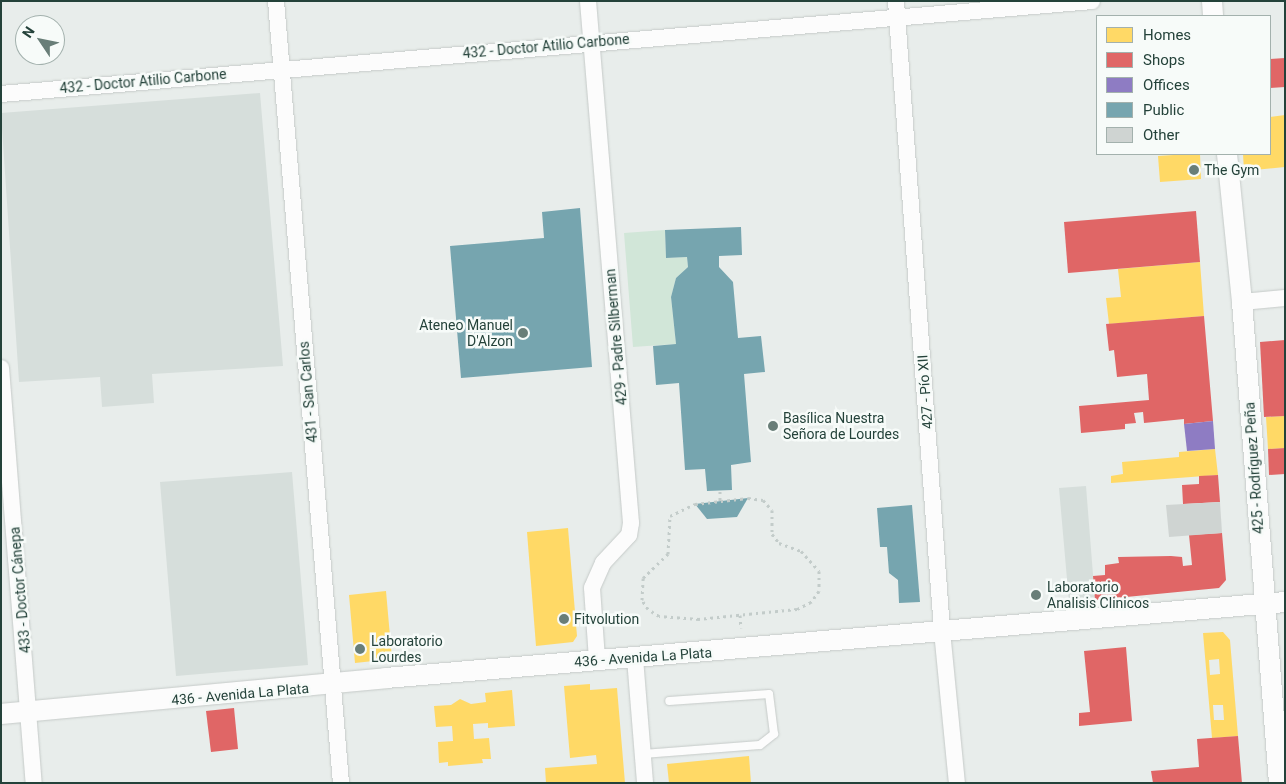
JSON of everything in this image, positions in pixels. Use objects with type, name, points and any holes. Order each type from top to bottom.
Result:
[{"type":"street","name":"431 - San Carlos","points":[[276,1],[340,783]]},
{"type":"street","name":"429 - Padre Silberman","points":[[588,1],[631,523],[629,535],[603,563],[592,588],[597,660]]},
{"type":"street","name":"427 - Pío XII","points":[[896,1],[942,631],[957,783]]},
{"type":"street","name":"432 - Doctor Atilio Carbone","points":[[1,94],[592,41],[898,19],[1092,1]]},
{"type":"street","points":[[1212,1],[1213,15]]},
{"type":"street","name":"425 - Rodríguez Peña","points":[[1227,155],[1242,302],[1279,783]]},
{"type":"street","points":[[1242,302],[1285,298]]},
{"type":"street","name":"433 - Doctor Cánepa","points":[[1,368],[30,712],[34,783]]},
{"type":"street","name":"436 - Avenida La Plata","points":[[1,714],[597,660],[1285,602]]},
{"type":"street","points":[[635,658],[646,783]]},
{"type":"lane","points":[[643,754],[760,744],[774,734],[769,694],[669,701]]},
{"type":"path","points":[[720,491],[720,501]]},
{"type":"path","points":[[762,500],[772,510],[772,534],[779,543],[801,551],[820,570],[820,590],[811,602],[798,609],[699,619],[659,616],[648,609],[642,600],[643,578],[668,554],[670,516],[695,504],[720,501],[762,500]]},
{"type":"shaded area","points":[[260,93],[283,366],[152,374],[154,403],[102,407],[100,377],[19,382],[1,113]]},
{"type":"shaded area","points":[[292,472],[308,665],[176,676],[160,482]]},
{"type":"shaded area","points":[[1086,486],[1095,600],[1069,602],[1059,488]]},
{"type":"green space","points":[[665,230],[666,258],[687,257],[688,267],[676,278],[671,297],[676,344],[633,347],[624,233]]},
{"type":"building: Homes","points":[[1285,115],[1285,167],[1244,171],[1243,155],[1271,155],[1271,117]]},
{"type":"building: Homes","points":[[1200,155],[1201,179],[1160,182],[1158,156]]},
{"type":"building: Homes","points":[[1200,262],[1204,316],[1109,324],[1106,298],[1121,297],[1118,269]]},
{"type":"building: Homes","points":[[1285,416],[1285,448],[1268,449],[1266,417]]},
{"type":"building: Homes","points":[[1215,449],[1218,475],[1111,483],[1111,476],[1123,474],[1122,462],[1179,457],[1179,452]]},
{"type":"building: Homes","points":[[568,528],[577,636],[573,642],[536,646],[527,532]]},
{"type":"building: Homes","points":[[386,591],[392,659],[355,663],[349,595]]},
{"type":"building: Homes","points":[[1223,632],[1230,640],[1238,736],[1212,738],[1203,633]],"holes":[[[1219,659],[1220,674],[1210,675],[1209,660]],[[1213,705],[1223,705],[1224,720],[1214,720]]]},
{"type":"building: Homes","points":[[590,684],[590,690],[617,688],[625,783],[546,783],[545,768],[597,764],[596,755],[570,758],[564,686]]},
{"type":"building: Homes","points":[[512,690],[515,726],[488,728],[488,723],[473,724],[474,739],[489,738],[491,759],[482,759],[483,763],[448,766],[448,762],[439,763],[438,742],[453,741],[452,726],[436,727],[434,706],[451,705],[460,699],[471,704],[486,702],[485,693]]},
{"type":"building: Homes","points":[[749,756],[751,783],[669,783],[667,764]]},
{"type":"building: Shops","points":[[1285,58],[1285,87],[1271,88],[1271,59]]},
{"type":"building: Shops","points":[[1196,211],[1200,262],[1068,273],[1064,222]]},
{"type":"building: Shops","points":[[1204,316],[1213,421],[1184,424],[1184,419],[1144,423],[1143,412],[1134,413],[1136,423],[1125,424],[1125,429],[1081,433],[1079,406],[1149,400],[1147,374],[1117,377],[1114,350],[1109,351],[1106,324]]},
{"type":"building: Shops","points":[[1285,340],[1285,416],[1264,417],[1260,342]]},
{"type":"building: Shops","points":[[1285,448],[1285,474],[1269,475],[1268,449]]},
{"type":"building: Shops","points":[[1218,475],[1220,502],[1183,504],[1182,485],[1199,484],[1199,476]]},
{"type":"building: Shops","points":[[1222,533],[1226,580],[1219,588],[1095,600],[1093,576],[1105,575],[1105,565],[1119,563],[1118,557],[1182,557],[1183,566],[1192,565],[1189,535]]},
{"type":"building: Shops","points":[[1126,647],[1132,721],[1079,726],[1079,713],[1090,712],[1084,651]]},
{"type":"building: Shops","points":[[234,708],[238,749],[211,752],[206,711]]},
{"type":"building: Shops","points":[[1238,736],[1242,783],[1153,783],[1151,771],[1199,767],[1197,739]]},
{"type":"building: Offices","points":[[1213,421],[1215,449],[1187,451],[1184,424]]},
{"type":"building: Public","points":[[580,208],[592,367],[461,378],[450,246],[544,238],[542,212]]},
{"type":"building: Public","points":[[741,227],[742,255],[719,256],[719,267],[733,282],[738,338],[761,336],[765,372],[744,374],[751,462],[731,465],[732,490],[707,491],[705,469],[685,470],[679,383],[656,385],[653,346],[676,344],[671,297],[676,278],[688,267],[687,257],[666,258],[665,230]]},
{"type":"building: Public","points":[[748,498],[737,517],[707,519],[695,504]]},
{"type":"building: Public","points":[[912,505],[920,602],[899,603],[898,580],[889,573],[887,547],[880,547],[877,508]]},
{"type":"building: Other","points":[[1220,502],[1222,533],[1169,537],[1166,505]]},
{"type":"place","name":"The Gym","points":[[1194,170]]},
{"type":"place","name":"Ateneo Manuel D'Alzon","points":[[523,333]]},
{"type":"place","name":"Basílica Nuestra Señora de Lourdes","points":[[773,426]]},
{"type":"place","name":"Laboratorio Analisis Clinicos","points":[[1036,595]]},
{"type":"place","name":"Fitvolution","points":[[564,619]]},
{"type":"place","name":"Laboratorio Lourdes","points":[[360,649]]}]
